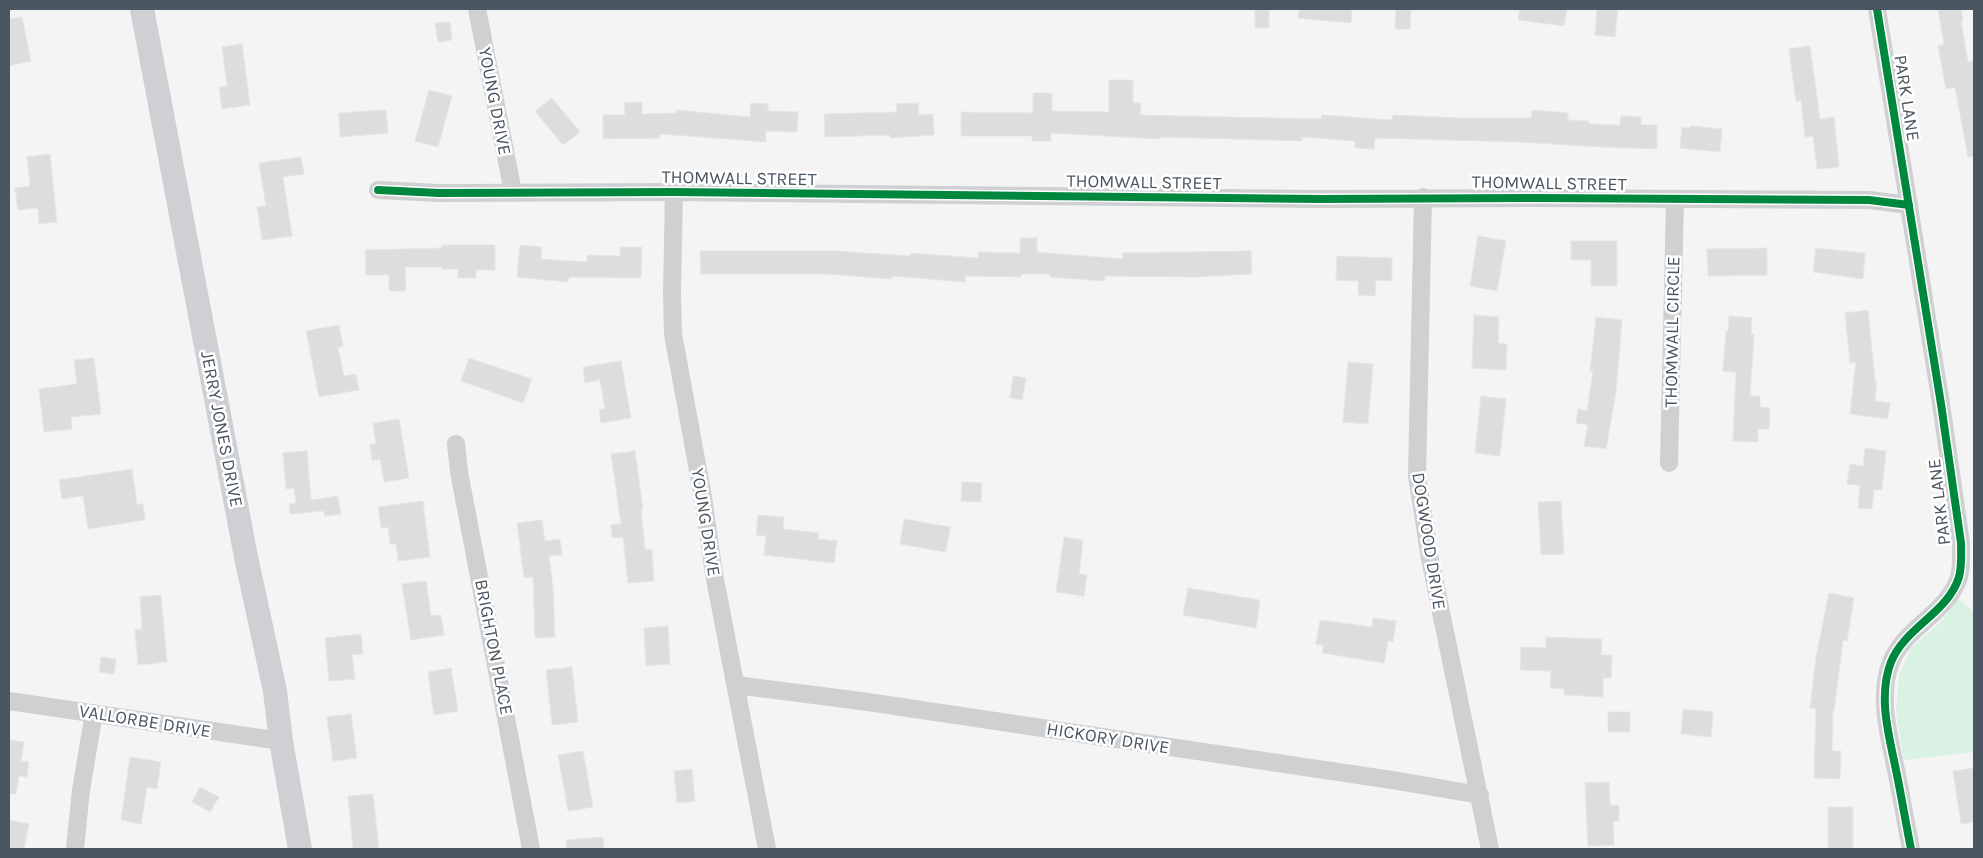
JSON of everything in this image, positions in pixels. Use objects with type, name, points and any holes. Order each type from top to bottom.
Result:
[{"type":"main road","name":"JERRY JONES DRIVE","points":[[142,9],[239,519],[275,691],[281,742],[300,849]]},
{"type":"street","name":"YOUNG DRIVE","points":[[477,9],[512,192]]},
{"type":"street","name":"PARK LANE","points":[[1877,9],[1957,506],[1961,566],[1959,577],[1951,594],[1901,645],[1892,662],[1886,680],[1885,714],[1911,849]]},
{"type":"street","name":"THOMWALL STREET","points":[[378,190],[439,193],[674,192],[1321,199],[1424,197],[1869,200],[1909,205]]},
{"type":"street","name":"YOUNG DRIVE","points":[[674,192],[673,334],[703,497],[714,574],[767,849]]},
{"type":"street","name":"DOGWOOD DRIVE","points":[[1424,197],[1417,476],[1430,559],[1490,849]]},
{"type":"street","name":"THOMWALL CIRCLE","points":[[1669,463],[1675,200]]},
{"type":"street","name":"BRIGHTON PLACE","points":[[456,444],[531,849]]},
{"type":"street","name":"HICKORY DRIVE","points":[[736,685],[861,700],[1480,795]]},
{"type":"street","name":"VALLORBE DRIVE","points":[[9,701],[281,742]]},
{"type":"street","points":[[74,849],[81,790],[94,713]]},
{"type":"green space","points":[[1958,599],[1974,612],[1974,752],[1904,760],[1896,712],[1899,675],[1912,647],[1941,622]]},
{"type":"building","points":[[1255,9],[1269,9],[1269,28],[1255,28]]},
{"type":"building","points":[[1299,9],[1352,9],[1351,23],[1298,18]]},
{"type":"building","points":[[1396,9],[1411,9],[1410,29],[1395,29]]},
{"type":"building","points":[[1520,9],[1567,9],[1564,26],[1518,20]]},
{"type":"building","points":[[1597,9],[1618,9],[1615,37],[1595,35]]},
{"type":"building","points":[[1938,9],[1961,9],[1963,21],[1961,21],[1968,62],[1974,61],[1974,156],[1968,157],[1955,87],[1946,89],[1938,46],[1944,44]]},
{"type":"building","points":[[22,17],[31,61],[9,66],[9,19]]},
{"type":"building","points":[[450,22],[452,40],[438,42],[435,23]]},
{"type":"building","points":[[242,44],[250,105],[222,109],[219,87],[227,86],[222,47]]},
{"type":"building","points":[[1810,46],[1820,119],[1834,117],[1839,167],[1817,169],[1813,136],[1805,137],[1801,100],[1796,101],[1789,49]]},
{"type":"building","points":[[1109,80],[1133,80],[1133,103],[1141,103],[1140,115],[1321,119],[1322,115],[1392,120],[1393,115],[1461,118],[1531,118],[1532,110],[1568,113],[1568,120],[1589,121],[1589,124],[1620,125],[1621,116],[1641,117],[1641,125],[1657,125],[1657,149],[1518,142],[1375,138],[1374,149],[1355,148],[1355,141],[1302,137],[1302,141],[1160,137],[1160,139],[1051,133],[1051,141],[1032,141],[1032,136],[961,136],[961,112],[1033,113],[1033,93],[1052,93],[1052,111],[1109,112]]},
{"type":"building","points":[[429,90],[452,96],[438,147],[415,141]]},
{"type":"building","points":[[552,98],[580,132],[563,145],[535,111]]},
{"type":"building","points":[[642,102],[642,114],[676,113],[676,110],[750,117],[751,103],[768,104],[768,111],[798,112],[797,132],[766,131],[766,142],[660,134],[660,138],[603,139],[603,115],[625,115],[624,103]]},
{"type":"building","points":[[918,103],[919,115],[933,114],[934,135],[890,138],[890,135],[825,137],[824,114],[897,112],[896,104]]},
{"type":"building","points":[[386,110],[388,133],[340,137],[339,113]]},
{"type":"building","points":[[1690,126],[1722,129],[1720,152],[1680,148],[1682,127],[1690,128]]},
{"type":"building","points":[[50,154],[57,222],[39,224],[38,208],[18,210],[15,188],[30,186],[27,157]]},
{"type":"building","points":[[301,157],[304,174],[283,177],[292,236],[262,240],[257,207],[266,206],[259,163]]},
{"type":"building","points":[[1478,236],[1506,241],[1497,291],[1470,286]]},
{"type":"building","points":[[1020,238],[1037,238],[1037,252],[1123,259],[1122,253],[1251,251],[1252,274],[1195,277],[1105,276],[1105,281],[1050,277],[1050,274],[1021,274],[1021,277],[965,276],[965,282],[892,276],[892,279],[825,274],[701,274],[700,251],[836,251],[911,256],[911,253],[978,258],[978,252],[1020,253]]},
{"type":"building","points":[[1571,241],[1617,241],[1617,286],[1591,286],[1591,260],[1571,260]]},
{"type":"building","points":[[442,245],[495,245],[495,270],[476,270],[476,278],[458,278],[458,269],[405,267],[406,291],[389,291],[389,275],[366,275],[365,250],[442,248]]},
{"type":"building","points":[[520,245],[542,247],[541,259],[587,262],[587,255],[620,256],[620,247],[642,247],[641,278],[569,277],[568,282],[517,277]]},
{"type":"building","points":[[1767,248],[1767,275],[1708,276],[1707,249]]},
{"type":"building","points":[[1816,248],[1865,253],[1863,279],[1813,272]]},
{"type":"building","points":[[1337,256],[1392,258],[1392,281],[1376,280],[1375,296],[1358,295],[1358,281],[1336,280]]},
{"type":"building","points":[[1868,310],[1875,381],[1877,381],[1875,401],[1890,403],[1888,419],[1850,414],[1856,362],[1850,363],[1845,313]]},
{"type":"building","points":[[1474,315],[1499,317],[1498,343],[1507,344],[1506,370],[1472,368]]},
{"type":"building","points":[[1729,316],[1752,318],[1751,334],[1754,335],[1750,396],[1760,396],[1760,407],[1770,408],[1769,429],[1758,429],[1758,442],[1733,441],[1736,372],[1723,371]]},
{"type":"building","points":[[1596,317],[1622,320],[1616,392],[1606,449],[1584,446],[1588,425],[1576,423],[1578,409],[1587,411],[1593,371],[1590,371]]},
{"type":"building","points":[[339,325],[343,346],[338,348],[344,376],[356,374],[359,390],[319,397],[306,331]]},
{"type":"building","points":[[94,358],[101,414],[71,417],[72,429],[44,432],[39,389],[77,384],[74,360]]},
{"type":"building","points":[[469,358],[532,379],[523,403],[461,381]]},
{"type":"building","points":[[621,361],[631,418],[601,423],[599,410],[605,408],[600,380],[585,383],[583,367]]},
{"type":"building","points":[[1348,362],[1373,364],[1368,424],[1343,422]]},
{"type":"building","points":[[1013,376],[1026,378],[1022,400],[1010,398]]},
{"type":"building","points":[[1481,396],[1506,399],[1500,456],[1475,453]]},
{"type":"building","points":[[399,419],[409,478],[384,482],[380,459],[372,460],[370,445],[376,444],[373,423]]},
{"type":"building","points":[[1865,448],[1886,451],[1882,490],[1874,490],[1872,509],[1858,508],[1860,485],[1847,484],[1850,464],[1863,466]]},
{"type":"building","points":[[307,451],[311,500],[338,496],[341,514],[325,516],[324,511],[290,514],[289,504],[296,503],[294,488],[286,489],[283,453]]},
{"type":"building","points":[[635,451],[643,509],[641,509],[645,549],[652,549],[654,581],[628,583],[623,537],[612,538],[611,525],[621,524],[611,454]]},
{"type":"building","points":[[132,469],[137,504],[143,504],[145,520],[88,529],[83,496],[62,499],[59,480]]},
{"type":"building","points":[[962,482],[982,483],[981,502],[961,501]]},
{"type":"building","points":[[423,501],[430,557],[398,561],[396,544],[390,544],[388,527],[381,528],[378,507]]},
{"type":"building","points":[[1561,501],[1564,554],[1541,555],[1538,502]]},
{"type":"building","points":[[758,515],[784,517],[783,529],[819,533],[818,539],[837,541],[834,563],[764,555],[766,536],[756,535]]},
{"type":"building","points":[[904,519],[950,527],[946,552],[900,544]]},
{"type":"building","points":[[542,520],[545,541],[560,539],[562,555],[549,556],[553,588],[555,637],[535,638],[533,577],[524,578],[517,523]]},
{"type":"building","points":[[1064,537],[1083,540],[1079,574],[1087,575],[1084,596],[1056,592]]},
{"type":"building","points":[[426,581],[431,616],[441,615],[444,635],[411,640],[402,584]]},
{"type":"building","points":[[1188,588],[1260,600],[1256,628],[1183,615]]},
{"type":"building","points":[[1829,593],[1854,598],[1847,641],[1843,640],[1833,711],[1832,751],[1841,751],[1840,779],[1814,778],[1816,709],[1810,708],[1816,658]]},
{"type":"building","points":[[161,595],[167,662],[138,665],[135,630],[142,629],[140,597]]},
{"type":"building","points":[[1373,618],[1396,621],[1393,642],[1388,641],[1384,663],[1322,653],[1324,645],[1316,644],[1320,620],[1372,627]]},
{"type":"building","points":[[668,626],[670,664],[646,666],[644,628]]},
{"type":"building","points":[[361,634],[363,654],[352,655],[355,679],[329,681],[325,638]]},
{"type":"building","points":[[1546,637],[1602,639],[1601,655],[1612,655],[1611,678],[1603,678],[1603,697],[1564,695],[1564,689],[1550,688],[1551,671],[1520,670],[1521,647],[1546,648]]},
{"type":"building","points":[[101,657],[116,659],[114,674],[99,672]]},
{"type":"building","points":[[572,667],[578,722],[552,725],[546,670]]},
{"type":"building","points":[[451,668],[458,711],[434,715],[428,672]]},
{"type":"building","points":[[1683,709],[1713,712],[1711,737],[1681,734]]},
{"type":"building","points":[[1608,712],[1630,712],[1630,732],[1608,732]]},
{"type":"building","points":[[351,714],[357,758],[333,761],[327,717]]},
{"type":"building","points":[[9,740],[24,742],[21,761],[29,762],[27,777],[19,776],[16,794],[9,794]]},
{"type":"building","points":[[583,751],[593,807],[568,811],[558,755]]},
{"type":"building","points":[[130,757],[161,762],[157,789],[147,787],[141,824],[121,820]]},
{"type":"building","points":[[1974,768],[1974,822],[1961,824],[1953,771]]},
{"type":"building","points":[[692,769],[695,801],[677,803],[674,771]]},
{"type":"building","points":[[1609,782],[1610,805],[1619,805],[1619,821],[1613,821],[1614,845],[1588,846],[1585,783]]},
{"type":"building","points":[[200,787],[219,797],[210,812],[192,802]]},
{"type":"building","points":[[373,794],[379,849],[353,849],[348,796]]},
{"type":"building","points":[[1828,807],[1853,807],[1853,849],[1828,849]]},
{"type":"building","points":[[9,820],[29,824],[24,849],[9,848]]},
{"type":"building","points":[[603,837],[604,849],[567,849],[566,840]]},
{"type":"cycle path","points":[[1877,9],[1941,404],[1961,543],[1960,573],[1953,590],[1946,601],[1897,650],[1887,676],[1885,704],[1888,733],[1911,849]]},
{"type":"cycle path","points":[[378,190],[439,193],[674,192],[1321,199],[1869,200],[1909,205]]}]
